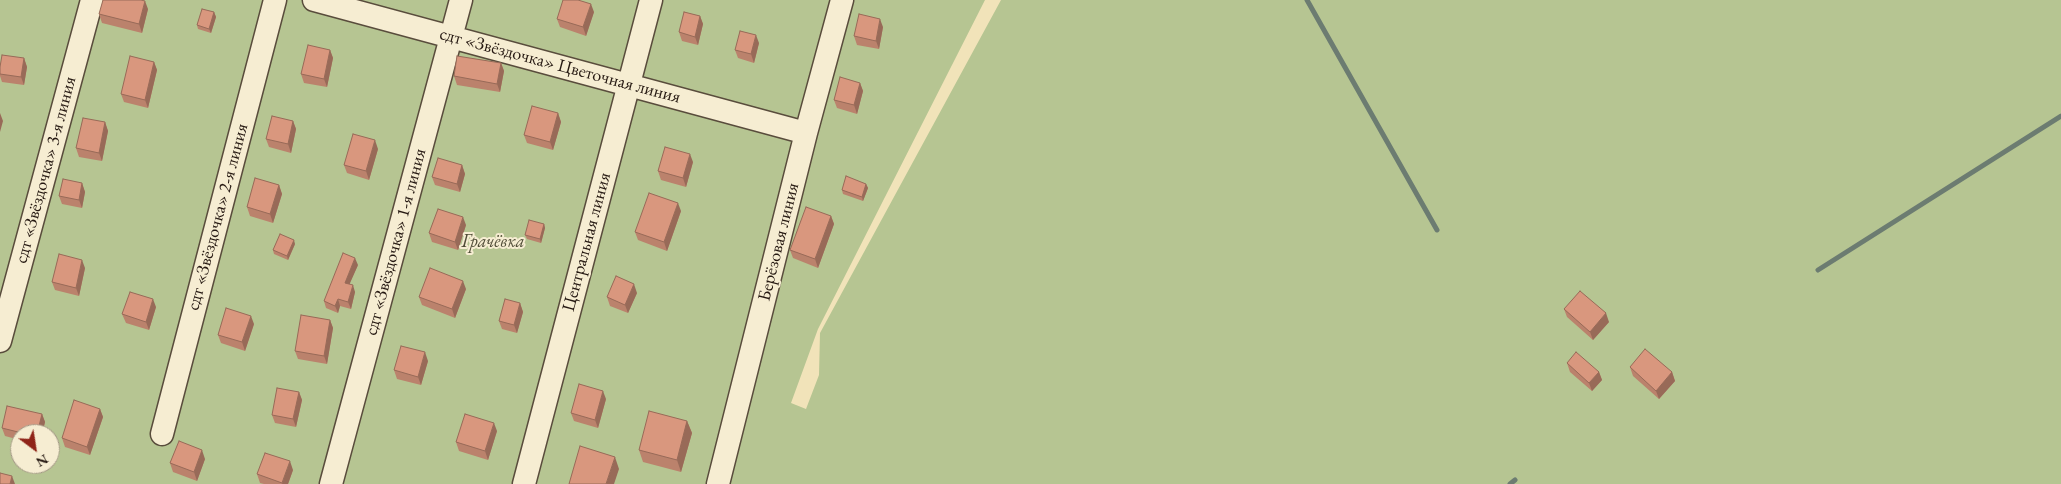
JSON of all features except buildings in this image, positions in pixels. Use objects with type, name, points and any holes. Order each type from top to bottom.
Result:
[{"type":"street","name":"сдт «Звёздочка» 3-я линия","points":[[0,341],[92,0]]},
{"type":"street","name":"сдт «Звёздочка» 2-я линия","points":[[162,434],[275,0]]},
{"type":"street","name":"сдт «Звёздочка» Цветочная линия","points":[[314,0],[806,133]]},
{"type":"street","name":"сдт «Звёздочка» 1-я линия","points":[[331,484],[461,0]]},
{"type":"street","name":"Центральная линия","points":[[524,484],[651,0]]},
{"type":"street","name":"Берёзовая линия","points":[[718,484],[806,133],[842,0]]},
{"type":"green space","name":"Грачёвка","points":[[0,0],[985,0],[818,329],[791,403],[806,409],[819,375],[820,333],[1001,0],[2061,0],[2061,484],[0,484]]},
{"type":"waterway","points":[[1307,0],[1437,230]]},
{"type":"waterway","points":[[1818,270],[2061,116]]},
{"type":"waterway","points":[[1510,484],[1515,480]]}]
